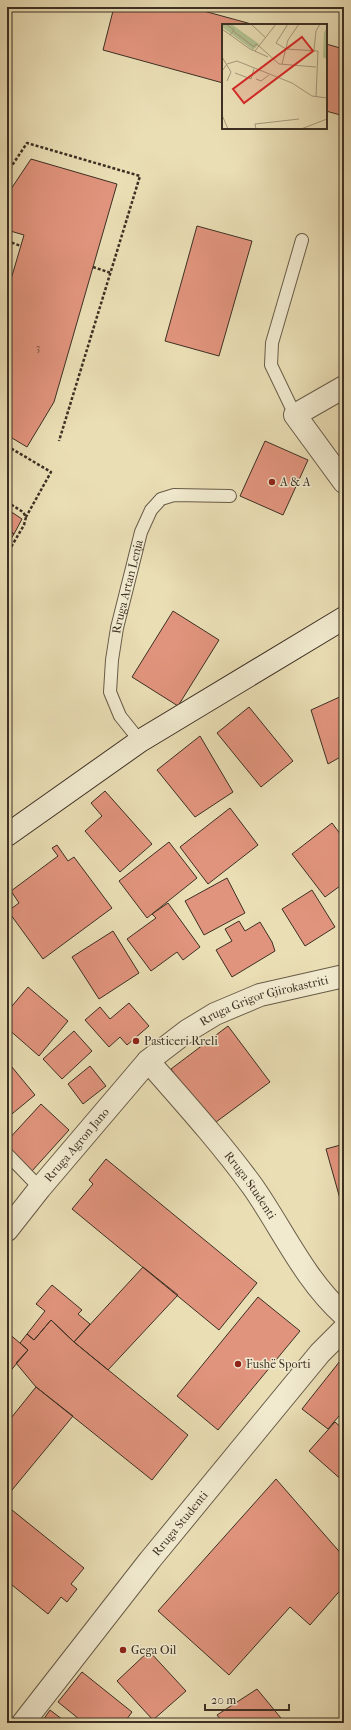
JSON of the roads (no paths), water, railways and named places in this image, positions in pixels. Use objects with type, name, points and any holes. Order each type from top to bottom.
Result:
[{"type":"street","points":[[344,387],[295,415],[344,482]]},
{"type":"street","points":[[9,830],[140,741],[344,618]]},
{"type":"street","name":"Rruga Grigor Gjirokastriti","points":[[148,1061],[187,1031],[215,1014],[260,995],[344,976]]},
{"type":"street","name":"Rruga Agron Jano","points":[[7,1230],[40,1188],[148,1061]]},
{"type":"street","name":"Rruga Studenti","points":[[148,1061],[206,1128],[252,1187],[300,1262],[324,1294],[344,1315]]},
{"type":"street","name":"Rruga Studenti","points":[[22,1723],[195,1505],[320,1353],[344,1329]]},
{"type":"lane","points":[[295,415],[271,365],[272,343],[302,240]]},
{"type":"lane","name":"Rruga Artan Lenja","points":[[140,741],[120,716],[110,692],[112,660],[117,628],[141,532],[152,510],[161,499],[174,494],[230,496]]},
{"type":"lane","points":[[7,1154],[40,1188]]},
{"type":"place","name":"A & A","points":[[272,482]]},
{"type":"place","name":"Pasticeri Rreli","points":[[136,1041]]},
{"type":"place","name":"Fushë Sporti","points":[[238,1364]]},
{"type":"place","name":"Gega Oil","points":[[123,1650]]}]
